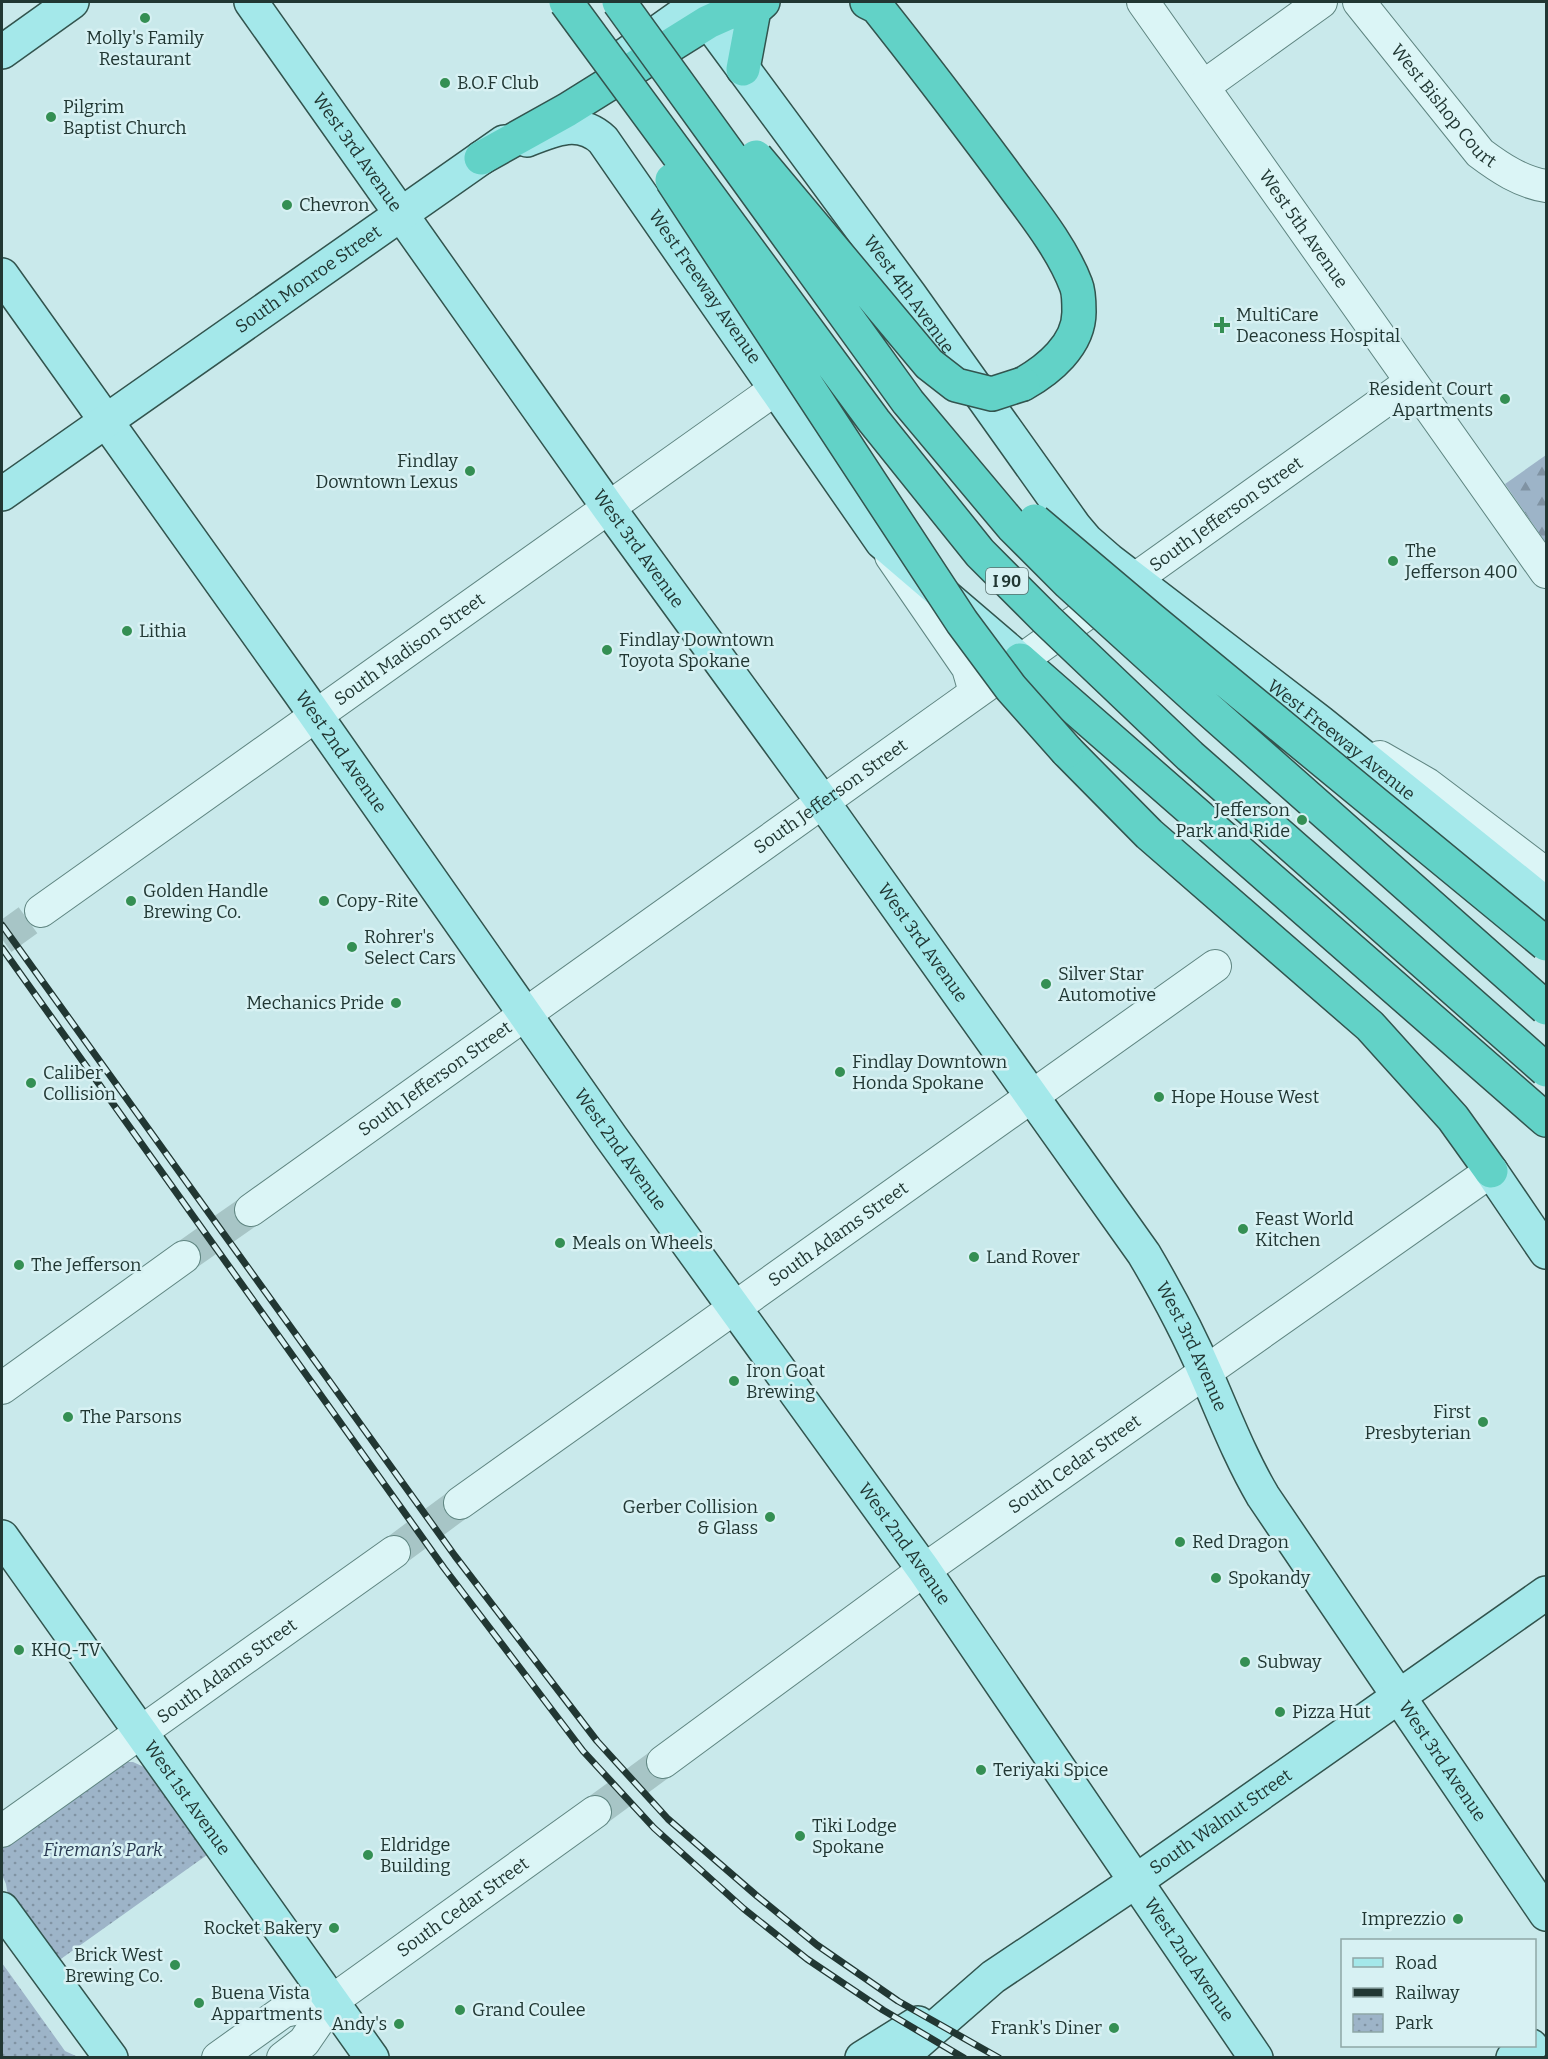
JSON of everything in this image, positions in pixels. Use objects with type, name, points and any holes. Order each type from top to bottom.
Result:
[{"type":"highway","points":[[557,2],[778,344],[962,622],[1011,688],[1067,751],[1149,834],[1370,1026],[1454,1118],[1491,1171]]},
{"type":"highway","name":"I 90","points":[[566,2],[874,421],[980,553],[1190,756],[1546,1070]]},
{"type":"highway","name":"I 90","points":[[619,2],[908,402],[1012,526],[1069,583],[1546,1008]]},
{"type":"highway","points":[[626,2],[929,364],[956,385],[992,394],[1023,384],[1045,371],[1074,335],[1079,315],[1077,287],[1030,208],[924,66],[877,7],[867,2]]},
{"type":"highway","points":[[481,158],[567,110],[700,8],[753,2]]},
{"type":"highway","points":[[743,69],[754,10],[763,2]]},
{"type":"highway","points":[[908,402],[985,479],[1151,620],[1546,944]]},
{"type":"highway","points":[[1020,660],[1546,1120]]},
{"type":"main road","points":[[2,52],[72,2]]},
{"type":"main road","name":"West 3rd Avenue","points":[[251,2],[608,507],[822,801],[1144,1254],[1170,1298],[1232,1437],[1263,1496],[1546,1914]]},
{"type":"main road","name":"West 4th Avenue","points":[[700,8],[910,295],[1075,527],[1097,549],[1134,579]]},
{"type":"main road","name":"West Freeway Avenue","points":[[481,158],[540,134],[568,126],[581,126],[598,135],[622,165],[882,542],[1020,660]]},
{"type":"main road","name":"South Monroe Street","points":[[2,494],[481,158]]},
{"type":"main road","name":"West 2nd Avenue","points":[[2,275],[315,715],[524,1015],[924,1570],[1256,2058]]},
{"type":"main road","name":"West Freeway Avenue","points":[[1134,579],[1320,722],[1546,904]]},
{"type":"main road","points":[[1491,1171],[1546,1252]]},
{"type":"main road","name":"West 1st Avenue","points":[[2,1537],[372,2058]]},
{"type":"main road","name":"South Walnut Street","points":[[900,2058],[993,1977],[1136,1881],[1546,1593]]},
{"type":"main road","points":[[2,1909],[111,2058]]},
{"type":"main road","points":[[862,2058],[993,1977]]},
{"type":"main road","points":[[1513,2058],[1530,2047]]},
{"type":"street","name":"West 5th Avenue","points":[[1143,2],[1546,572]]},
{"type":"street","points":[[1203,86],[1320,2]]},
{"type":"street","name":"West Bishop Court","points":[[1359,2],[1480,153],[1500,168],[1533,184],[1546,186]]},
{"type":"street","name":"South Jefferson Street","points":[[251,1210],[1411,382]]},
{"type":"street","name":"South Madison Street","points":[[41,911],[777,388]]},
{"type":"street","name":"West Freeway Avenue","points":[[882,542],[964,662],[971,674],[975,692]]},
{"type":"street","points":[[1320,722],[1427,784],[1546,874]]},
{"type":"street","name":"South Adams Street","points":[[460,1503],[1215,966]]},
{"type":"street","name":"South Cedar Street","points":[[663,1762],[924,1570],[1491,1171]]},
{"type":"street","points":[[2,1388],[184,1257]]},
{"type":"street","name":"South Adams Street","points":[[2,1831],[394,1552]]},
{"type":"street","name":"South Cedar Street","points":[[283,2058],[304,2042],[332,2001],[595,1812]]},
{"type":"street","name":"South Cedar Street","points":[[218,2058],[284,2012],[332,2001]]},
{"type":"green space","points":[[1546,455],[1546,543],[1505,484]]},
{"type":"green space","name":"Fireman’s Park","points":[[122,1762],[133,1762],[144,1767],[207,1855],[58,1961],[8,1897],[2,1875],[2,1846]]},
{"type":"green space","points":[[2,1963],[65,2051],[78,2057],[2,2057]]},
{"type":"tunnel","points":[[2,939],[41,911]]},
{"type":"tunnel","points":[[184,1257],[251,1210]]},
{"type":"tunnel","points":[[394,1552],[460,1503]]},
{"type":"tunnel","points":[[595,1812],[663,1762]]},
{"type":"railway","points":[[2,925],[455,1556],[597,1741],[668,1819],[817,1945],[898,2001],[999,2058]]},
{"type":"railway","points":[[2,948],[444,1568],[583,1751],[654,1828],[744,1909],[807,1959],[883,2010],[964,2058]]},
{"type":"place","name":"Molly's Family Restaurant","points":[[145,18]]},
{"type":"place","name":"B.O.F Club","points":[[445,83]]},
{"type":"place","name":"Pilgrim Baptist Church","points":[[51,117]]},
{"type":"place","name":"Chevron","points":[[287,205]]},
{"type":"place","name":"MultiCare Deaconess Hospital","points":[[1222,325]]},
{"type":"place","name":"Resident Court Apartments","points":[[1505,399]]},
{"type":"place","name":"Findlay Downtown Lexus","points":[[470,471]]},
{"type":"place","name":"The Jefferson 400","points":[[1393,561]]},
{"type":"place","name":"Lithia","points":[[127,631]]},
{"type":"place","name":"Findlay Downtown Toyota Spokane","points":[[607,650]]},
{"type":"place","name":"Jefferson Park and Ride","points":[[1302,820]]},
{"type":"place","name":"Golden Handle Brewing Co.","points":[[131,901]]},
{"type":"place","name":"Copy-Rite","points":[[324,901]]},
{"type":"place","name":"Rohrer's Select Cars","points":[[352,947]]},
{"type":"place","name":"Silver Star Automotive","points":[[1046,984]]},
{"type":"place","name":"Mechanics Pride","points":[[396,1003]]},
{"type":"place","name":"Findlay Downtown Honda Spokane","points":[[840,1072]]},
{"type":"place","name":"Caliber Collision","points":[[31,1083]]},
{"type":"place","name":"Hope House West","points":[[1159,1097]]},
{"type":"place","name":"Feast World Kitchen","points":[[1243,1229]]},
{"type":"place","name":"Meals on Wheels","points":[[560,1243]]},
{"type":"place","name":"Land Rover","points":[[974,1257]]},
{"type":"place","name":"The Jefferson","points":[[19,1265]]},
{"type":"place","name":"Iron Goat Brewing","points":[[734,1381]]},
{"type":"place","name":"The Parsons","points":[[68,1417]]},
{"type":"place","name":"First Presbyterian","points":[[1483,1422]]},
{"type":"place","name":"Gerber Collision & Glass","points":[[770,1517]]},
{"type":"place","name":"Red Dragon","points":[[1180,1542]]},
{"type":"place","name":"Spokandy","points":[[1216,1578]]},
{"type":"place","name":"KHQ-TV","points":[[19,1650]]},
{"type":"place","name":"Subway","points":[[1245,1662]]},
{"type":"place","name":"Pizza Hut","points":[[1280,1712]]},
{"type":"place","name":"Teriyaki Spice","points":[[981,1770]]},
{"type":"place","name":"Tiki Lodge Spokane","points":[[800,1836]]},
{"type":"place","name":"Eldridge Building","points":[[368,1855]]},
{"type":"place","name":"Imprezzio","points":[[1458,1919]]},
{"type":"place","name":"Rocket Bakery","points":[[334,1928]]},
{"type":"place","name":"Brick West Brewing Co.","points":[[175,1965]]},
{"type":"place","name":"Buena Vista Appartments","points":[[199,2003]]},
{"type":"place","name":"Grand Coulee","points":[[460,2010]]},
{"type":"place","name":"Andy's","points":[[399,2024]]},
{"type":"place","name":"Frank's Diner","points":[[1114,2028]]}]
